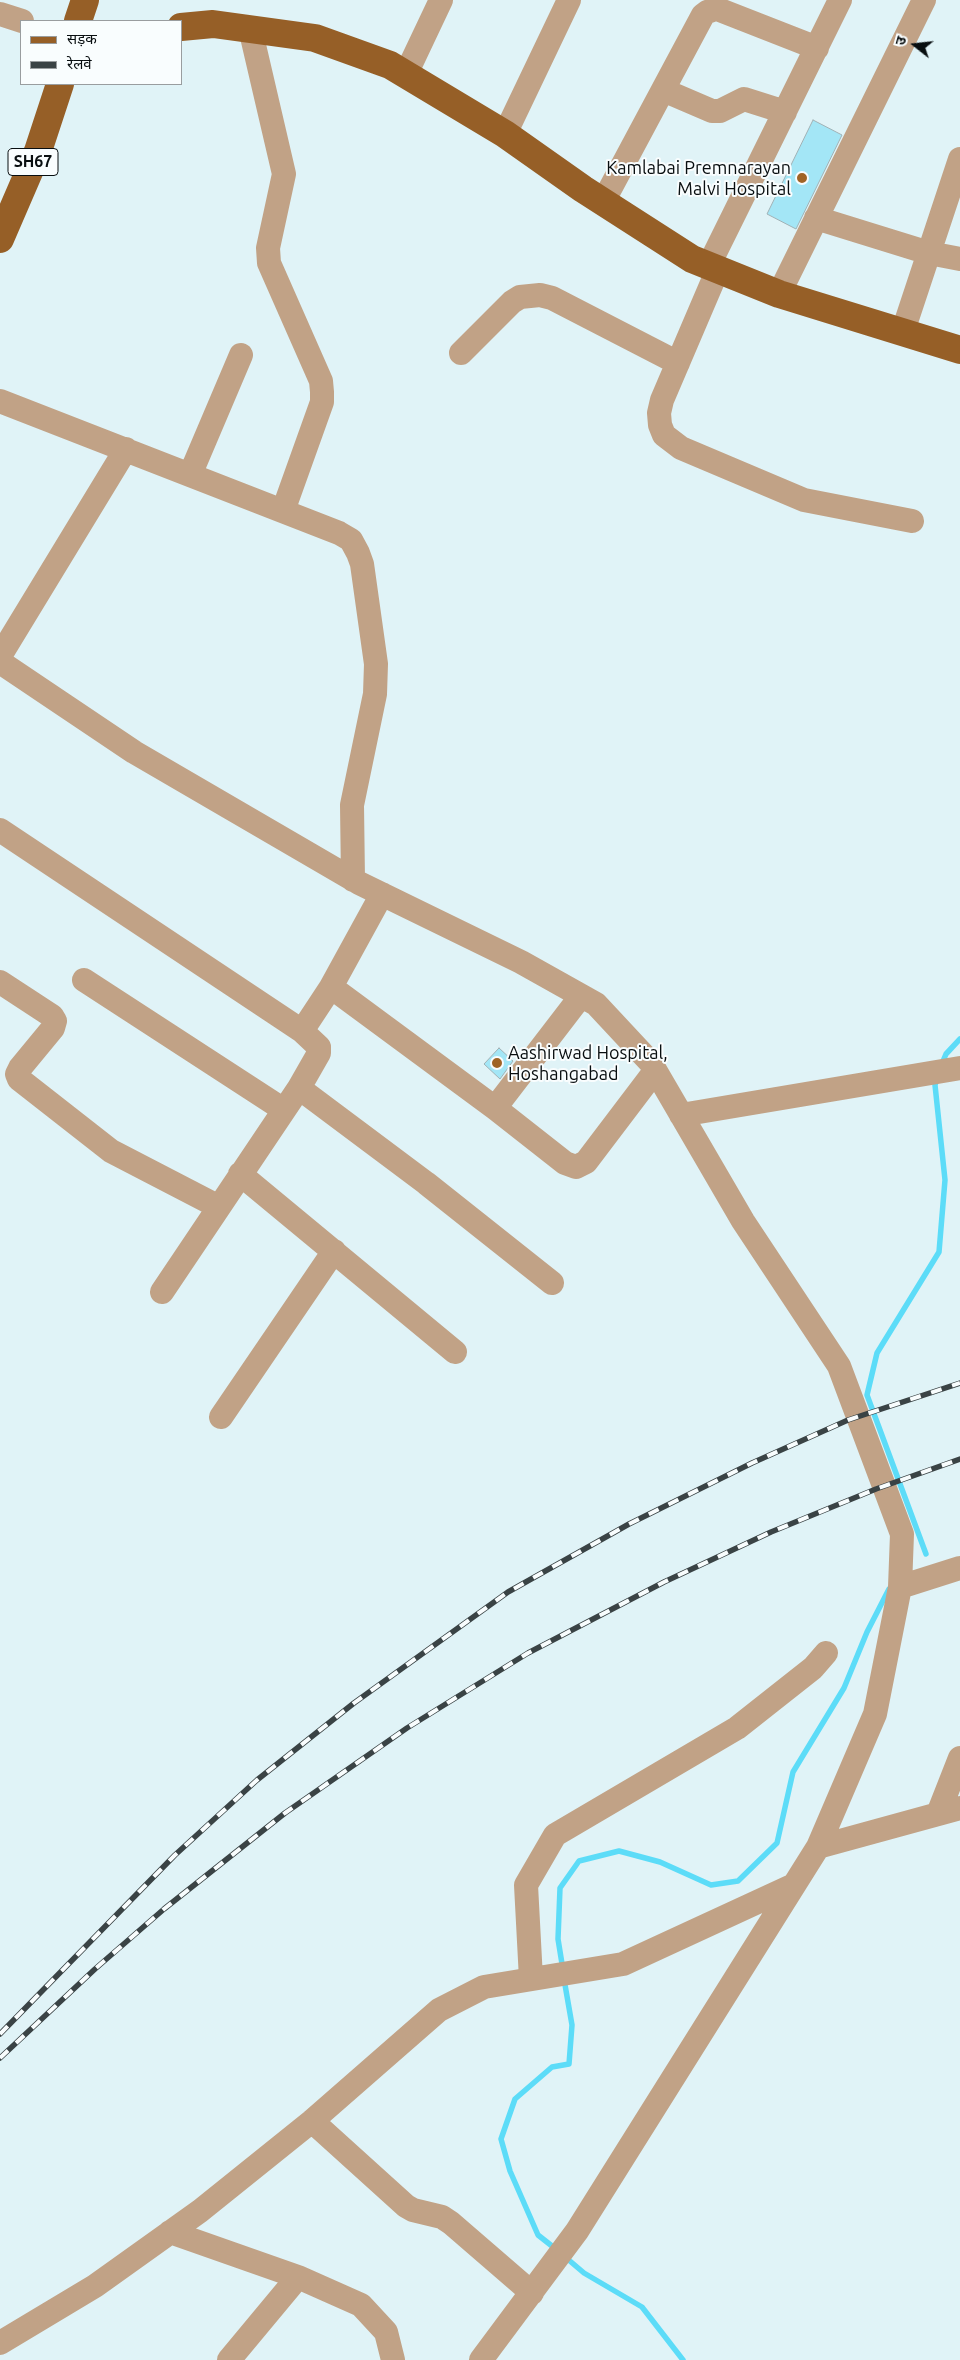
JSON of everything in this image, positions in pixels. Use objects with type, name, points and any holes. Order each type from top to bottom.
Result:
[{"type":"main road","points":[[78,20],[85,0]]},
{"type":"main road","points":[[182,27],[213,24],[315,38],[390,65],[505,134],[603,202],[692,259],[779,294],[960,350]]},
{"type":"main road","name":"SH67","points":[[0,238],[38,151],[60,85]]},
{"type":"street","points":[[406,74],[441,0]]},
{"type":"street","points":[[505,134],[569,0]]},
{"type":"street","points":[[840,0],[785,112],[714,267],[659,413],[662,430],[672,443],[804,500],[912,521]]},
{"type":"street","points":[[779,294],[924,0]]},
{"type":"street","points":[[603,202],[702,15],[710,10],[720,10],[817,48]]},
{"type":"street","points":[[0,14],[20,20]]},
{"type":"street","points":[[250,28],[284,174],[268,248],[269,263],[321,381],[322,392],[322,402],[283,511]]},
{"type":"street","points":[[663,90],[712,111],[720,111],[744,99],[785,112]]},
{"type":"street","points":[[903,331],[960,159]]},
{"type":"street","points":[[816,218],[929,253],[960,259]]},
{"type":"street","points":[[461,353],[512,302],[520,297],[540,295],[552,298],[678,363]]},
{"type":"street","points":[[190,475],[241,355]]},
{"type":"street","points":[[0,401],[339,533],[350,540],[362,564],[376,664],[375,694],[352,805],[353,880]]},
{"type":"street","points":[[0,656],[126,449]]},
{"type":"street","points":[[0,662],[134,752],[353,880],[521,962],[596,1004],[651,1063],[743,1221],[839,1366],[902,1534],[900,1586],[875,1714],[818,1847],[577,2230],[538,2286],[482,2360]]},
{"type":"street","points":[[0,830],[302,1031],[316,1042],[319,1047],[320,1053],[299,1088],[162,1292]]},
{"type":"street","points":[[302,1031],[330,987],[382,894]]},
{"type":"street","points":[[84,980],[284,1110]]},
{"type":"street","points":[[0,982],[52,1016],[55,1021],[53,1028],[20,1068],[17,1074],[19,1079],[111,1151],[219,1207]]},
{"type":"street","points":[[330,987],[496,1108],[565,1163],[576,1167],[586,1162],[655,1071]]},
{"type":"street","points":[[496,1108],[581,996]]},
{"type":"street","points":[[681,1115],[958,1069]]},
{"type":"street","points":[[299,1088],[552,1282]]},
{"type":"street","points":[[240,1174],[454,1352]]},
{"type":"street","points":[[222,1417],[334,1251]]},
{"type":"street","points":[[900,1586],[960,1568]]},
{"type":"street","points":[[539,1978],[526,1885],[555,1834],[737,1728],[813,1668],[826,1654]]},
{"type":"street","points":[[818,1847],[949,1811],[960,1758]]},
{"type":"street","points":[[0,2344],[95,2286],[170,2232],[312,2121],[440,2010],[484,1987],[586,1972],[623,1964],[792,1886]]},
{"type":"street","points":[[312,2121],[406,2206],[413,2210],[442,2217],[451,2222],[538,2286]]},
{"type":"street","points":[[170,2232],[298,2277],[361,2305],[386,2332],[394,2360]]},
{"type":"street","points":[[228,2360],[298,2277]]},
{"type":"building","points":[[813,120],[842,135],[796,229],[767,214]]},
{"type":"building","points":[[499,1048],[513,1061],[500,1079],[484,1064]]},
{"type":"waterway","points":[[941,1066],[946,1054],[960,1039]]},
{"type":"waterway","points":[[926,1554],[867,1395],[877,1353],[939,1252],[945,1180],[935,1085],[937,1079]]},
{"type":"waterway","points":[[563,1970],[558,1939],[560,1888],[579,1861],[619,1851],[660,1862],[711,1885],[738,1881],[777,1843],[793,1772],[844,1688],[867,1632],[889,1589]]},
{"type":"waterway","points":[[557,2250],[538,2235],[510,2171],[501,2139],[515,2099],[552,2067],[569,2064],[572,2025],[564,1979]]},
{"type":"waterway","points":[[564,2256],[584,2273],[642,2307],[683,2360]]},
{"type":"railway","points":[[0,2034],[175,1855],[257,1780],[354,1703],[508,1592],[629,1524],[752,1463],[848,1420],[960,1383]]},
{"type":"railway","points":[[0,2058],[95,1969],[164,1909],[285,1813],[407,1728],[528,1653],[664,1582],[771,1532],[876,1489],[960,1459]]},
{"type":"place","name":"Kamlabai Premnarayan Malvi Hospital","points":[[802,178]]},
{"type":"place","name":"Aashirwad Hospital, Hoshangabad","points":[[497,1063]]}]
